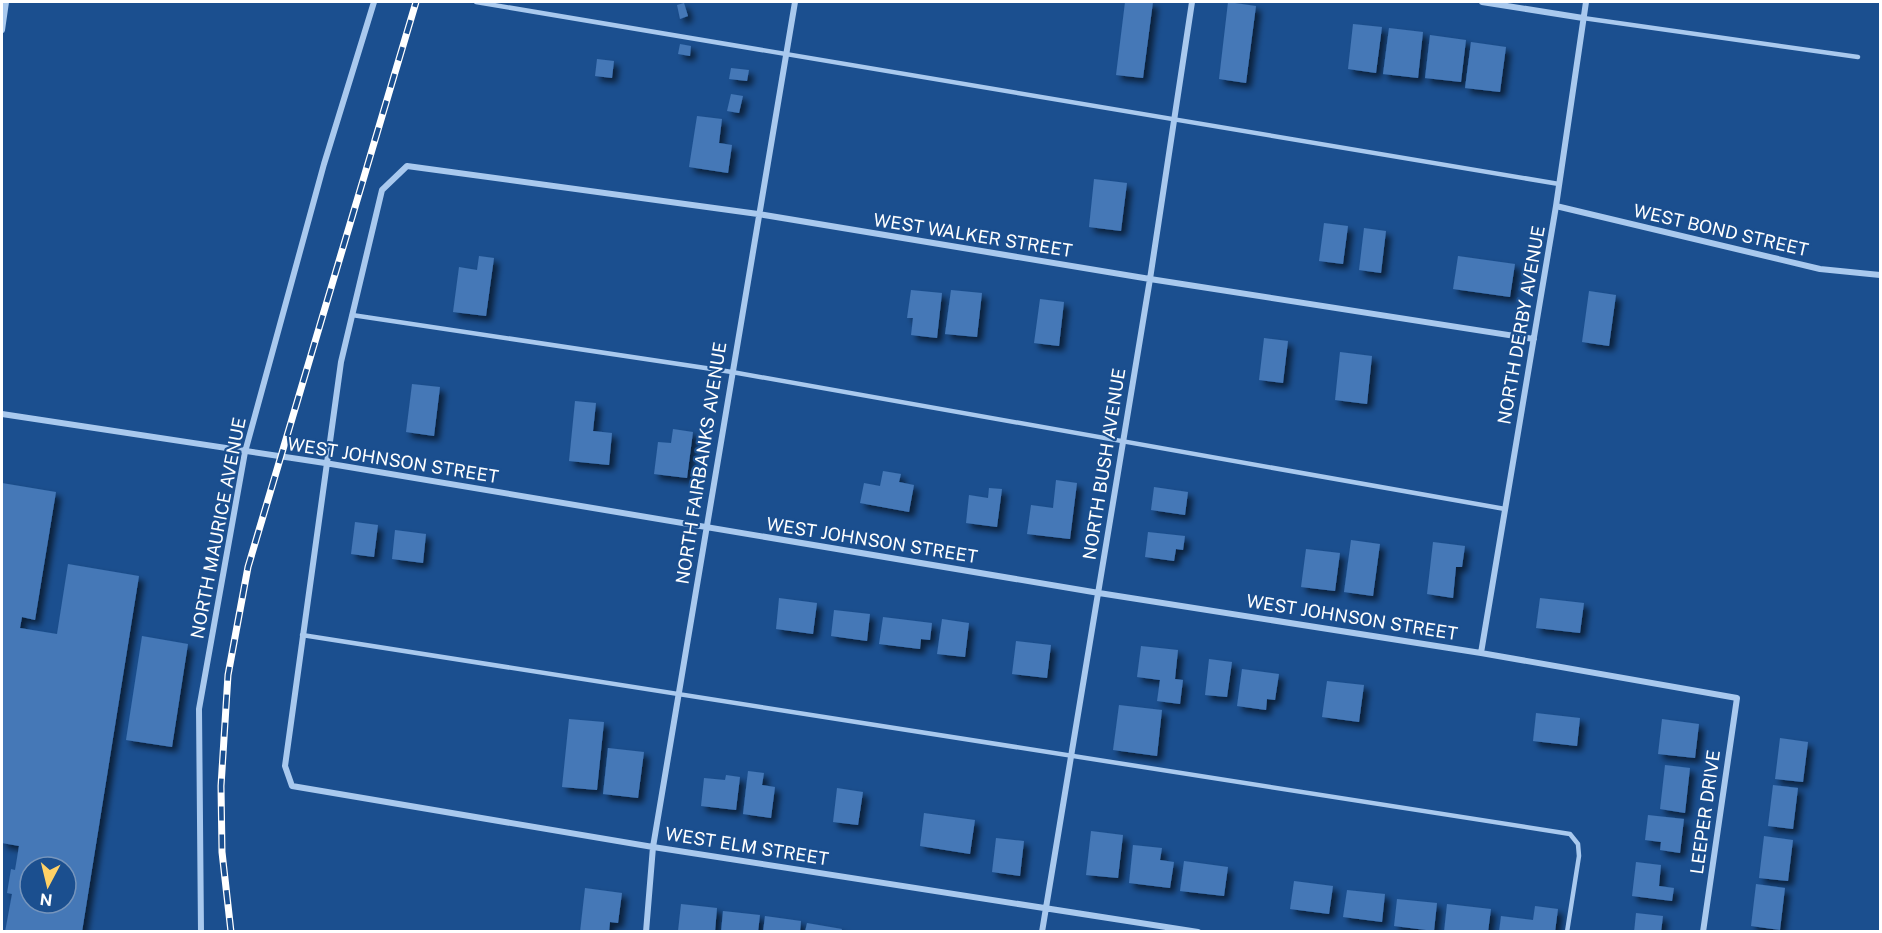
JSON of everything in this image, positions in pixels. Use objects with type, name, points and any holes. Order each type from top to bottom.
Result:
[{"type":"street","points":[[2,30],[6,2]]},
{"type":"street","name":"NORTH MAURICE AVENUE","points":[[201,932],[199,709],[245,452],[324,164],[374,2]]},
{"type":"street","name":"NORTH FAIRBANKS AVENUE","points":[[646,932],[653,847],[795,2]]},
{"type":"street","name":"NORTH BUSH AVENUE","points":[[1042,932],[1150,279],[1192,2]]},
{"type":"street","points":[[1482,2],[1583,18]]},
{"type":"street","name":"NORTH DERBY AVENUE","points":[[1481,653],[1556,206],[1586,2]]},
{"type":"street","name":"WEST WALKER STREET","points":[[352,315],[382,190],[407,166],[758,214],[1150,279],[1534,339]]},
{"type":"street","name":"WEST BOND STREET","points":[[1556,206],[1820,268],[1881,275]]},
{"type":"street","points":[[302,634],[325,463],[341,362],[352,315]]},
{"type":"street","name":"WEST JOHNSON STREET","points":[[2,414],[325,463],[1099,593],[1481,653],[1737,698]]},
{"type":"street","name":"WEST ELM STREET","points":[[302,634],[285,766],[292,786],[653,847],[1046,906],[1198,932]]},
{"type":"street","name":"LEEPER DRIVE","points":[[1702,932],[1737,698]]},
{"type":"lane","points":[[476,2],[786,56],[1175,117],[1559,184]]},
{"type":"lane","points":[[1583,18],[1858,57]]},
{"type":"lane","points":[[352,315],[732,372],[1505,509]]},
{"type":"lane","points":[[302,634],[1570,834],[1578,844],[1579,856],[1567,932]]},
{"type":"building","points":[[1125,2],[1153,2],[1143,78],[1116,75]]},
{"type":"building","points":[[1228,2],[1256,6],[1246,83],[1219,79]]},
{"type":"building","points":[[684,3],[688,16],[680,19],[677,5]]},
{"type":"building","points":[[1353,24],[1382,27],[1376,73],[1348,69]]},
{"type":"building","points":[[1389,28],[1423,32],[1418,78],[1383,74]]},
{"type":"building","points":[[1430,35],[1466,40],[1461,82],[1425,78]]},
{"type":"building","points":[[1471,42],[1506,47],[1500,92],[1465,88]]},
{"type":"building","points":[[680,44],[691,46],[690,56],[678,54]]},
{"type":"building","points":[[597,59],[614,61],[612,78],[595,76]]},
{"type":"building","points":[[731,68],[749,70],[747,81],[729,79]]},
{"type":"building","points":[[731,94],[743,96],[739,113],[727,111]]},
{"type":"building","points":[[697,116],[722,119],[719,143],[732,145],[728,173],[689,167]]},
{"type":"building","points":[[1094,179],[1127,183],[1121,231],[1089,227]]},
{"type":"building","points":[[1324,223],[1348,226],[1343,264],[1319,261]]},
{"type":"building","points":[[1364,228],[1386,231],[1381,273],[1359,270]]},
{"type":"building","points":[[479,256],[494,258],[486,316],[453,312],[459,267],[477,270]]},
{"type":"building","points":[[1458,256],[1515,264],[1510,297],[1453,289]]},
{"type":"building","points":[[911,290],[942,293],[937,338],[911,335],[913,318],[907,318]]},
{"type":"building","points":[[951,290],[982,293],[977,337],[945,334]]},
{"type":"building","points":[[1589,291],[1616,295],[1609,346],[1582,342]]},
{"type":"building","points":[[1040,299],[1064,302],[1059,346],[1034,343]]},
{"type":"building","points":[[1264,338],[1288,341],[1283,383],[1259,380]]},
{"type":"building","points":[[1340,352],[1372,356],[1367,404],[1335,400]]},
{"type":"building","points":[[412,384],[440,387],[434,436],[406,432]]},
{"type":"building","points":[[575,401],[596,403],[593,431],[612,433],[609,465],[569,461]]},
{"type":"building","points":[[673,429],[693,432],[687,478],[654,474],[658,442],[671,443]]},
{"type":"building","points":[[883,471],[901,474],[899,482],[914,485],[909,512],[860,503],[864,483],[880,486]]},
{"type":"building","points":[[1056,480],[1077,483],[1070,539],[1027,534],[1031,505],[1053,508]]},
{"type":"building","points":[[2,483],[56,492],[35,620],[22,617],[20,628],[57,634],[68,564],[139,576],[82,932],[5,932],[12,894],[7,893],[11,869],[15,870],[19,846],[2,843]]},
{"type":"building","points":[[1154,487],[1188,492],[1185,515],[1151,510]]},
{"type":"building","points":[[989,488],[1002,489],[997,527],[966,523],[969,495],[988,498]]},
{"type":"building","points":[[355,522],[378,525],[374,557],[351,554]]},
{"type":"building","points":[[395,530],[426,534],[423,563],[392,559]]},
{"type":"building","points":[[1148,532],[1185,536],[1183,550],[1176,549],[1174,561],[1145,557]]},
{"type":"building","points":[[1351,540],[1380,544],[1373,596],[1344,592]]},
{"type":"building","points":[[1433,542],[1465,546],[1462,567],[1456,567],[1453,598],[1427,594]]},
{"type":"building","points":[[1306,549],[1340,553],[1335,591],[1301,587]]},
{"type":"building","points":[[779,598],[817,603],[813,634],[776,629]]},
{"type":"building","points":[[1540,598],[1584,603],[1580,633],[1536,628]]},
{"type":"building","points":[[834,610],[870,614],[867,641],[831,636]]},
{"type":"building","points":[[883,617],[932,623],[930,640],[921,639],[920,649],[879,644]]},
{"type":"building","points":[[942,619],[969,623],[965,657],[937,654]]},
{"type":"building","points":[[142,636],[188,644],[172,747],[126,740]]},
{"type":"building","points":[[1016,641],[1051,645],[1047,678],[1012,674]]},
{"type":"building","points":[[1141,646],[1178,650],[1175,679],[1183,680],[1180,704],[1157,701],[1160,680],[1137,677]]},
{"type":"building","points":[[1209,659],[1232,662],[1227,697],[1205,695]]},
{"type":"building","points":[[1242,669],[1279,674],[1275,700],[1267,699],[1266,710],[1237,706]]},
{"type":"building","points":[[1327,681],[1364,685],[1359,722],[1322,717]]},
{"type":"building","points":[[1119,705],[1162,710],[1157,756],[1113,750]]},
{"type":"building","points":[[1536,713],[1580,718],[1577,746],[1533,741]]},
{"type":"building","points":[[569,719],[604,722],[597,790],[562,787]]},
{"type":"building","points":[[1662,719],[1699,724],[1695,758],[1658,754]]},
{"type":"building","points":[[1780,738],[1808,742],[1803,782],[1775,779]]},
{"type":"building","points":[[608,748],[644,752],[638,798],[603,794]]},
{"type":"building","points":[[1665,765],[1690,768],[1685,813],[1660,809]]},
{"type":"building","points":[[748,771],[764,773],[762,785],[775,787],[771,818],[743,814]]},
{"type":"building","points":[[726,775],[740,777],[736,810],[701,806],[704,778],[725,780]]},
{"type":"building","points":[[1773,785],[1798,788],[1793,829],[1768,826]]},
{"type":"building","points":[[837,788],[863,792],[858,825],[833,822]]},
{"type":"building","points":[[924,813],[975,820],[970,854],[920,846]]},
{"type":"building","points":[[1648,815],[1684,819],[1680,853],[1660,850],[1661,842],[1645,840]]},
{"type":"building","points":[[1091,831],[1123,835],[1118,878],[1086,875]]},
{"type":"building","points":[[1764,836],[1793,840],[1788,881],[1759,878]]},
{"type":"building","points":[[996,838],[1024,841],[1020,876],[992,872]]},
{"type":"building","points":[[1133,845],[1162,848],[1160,860],[1174,862],[1170,888],[1129,883]]},
{"type":"building","points":[[1184,861],[1228,867],[1224,896],[1180,891]]},
{"type":"building","points":[[1636,862],[1661,865],[1659,886],[1674,888],[1672,901],[1632,896]]},
{"type":"building","points":[[1294,881],[1333,886],[1329,914],[1290,909]]},
{"type":"building","points":[[1756,884],[1785,888],[1780,930],[1751,926]]},
{"type":"building","points":[[585,888],[622,893],[618,923],[610,922],[609,932],[580,932]]},
{"type":"building","points":[[1347,890],[1385,894],[1382,922],[1343,917]]},
{"type":"building","points":[[1397,899],[1437,903],[1434,931],[1394,926]]},
{"type":"building","points":[[681,904],[717,908],[715,932],[678,931]]},
{"type":"building","points":[[1447,904],[1491,909],[1488,932],[1444,932]]},
{"type":"building","points":[[1535,906],[1558,909],[1555,932],[1499,932],[1501,916],[1533,920]]},
{"type":"building","points":[[723,911],[760,915],[758,932],[721,932]]},
{"type":"building","points":[[1636,913],[1663,916],[1661,932],[1634,932]]},
{"type":"building","points":[[765,916],[801,921],[800,932],[763,932]]},
{"type":"building","points":[[807,923],[842,929],[841,932],[805,932]]},
{"type":"railway","points":[[231,932],[222,852],[221,786],[228,675],[248,567],[416,2]]}]
